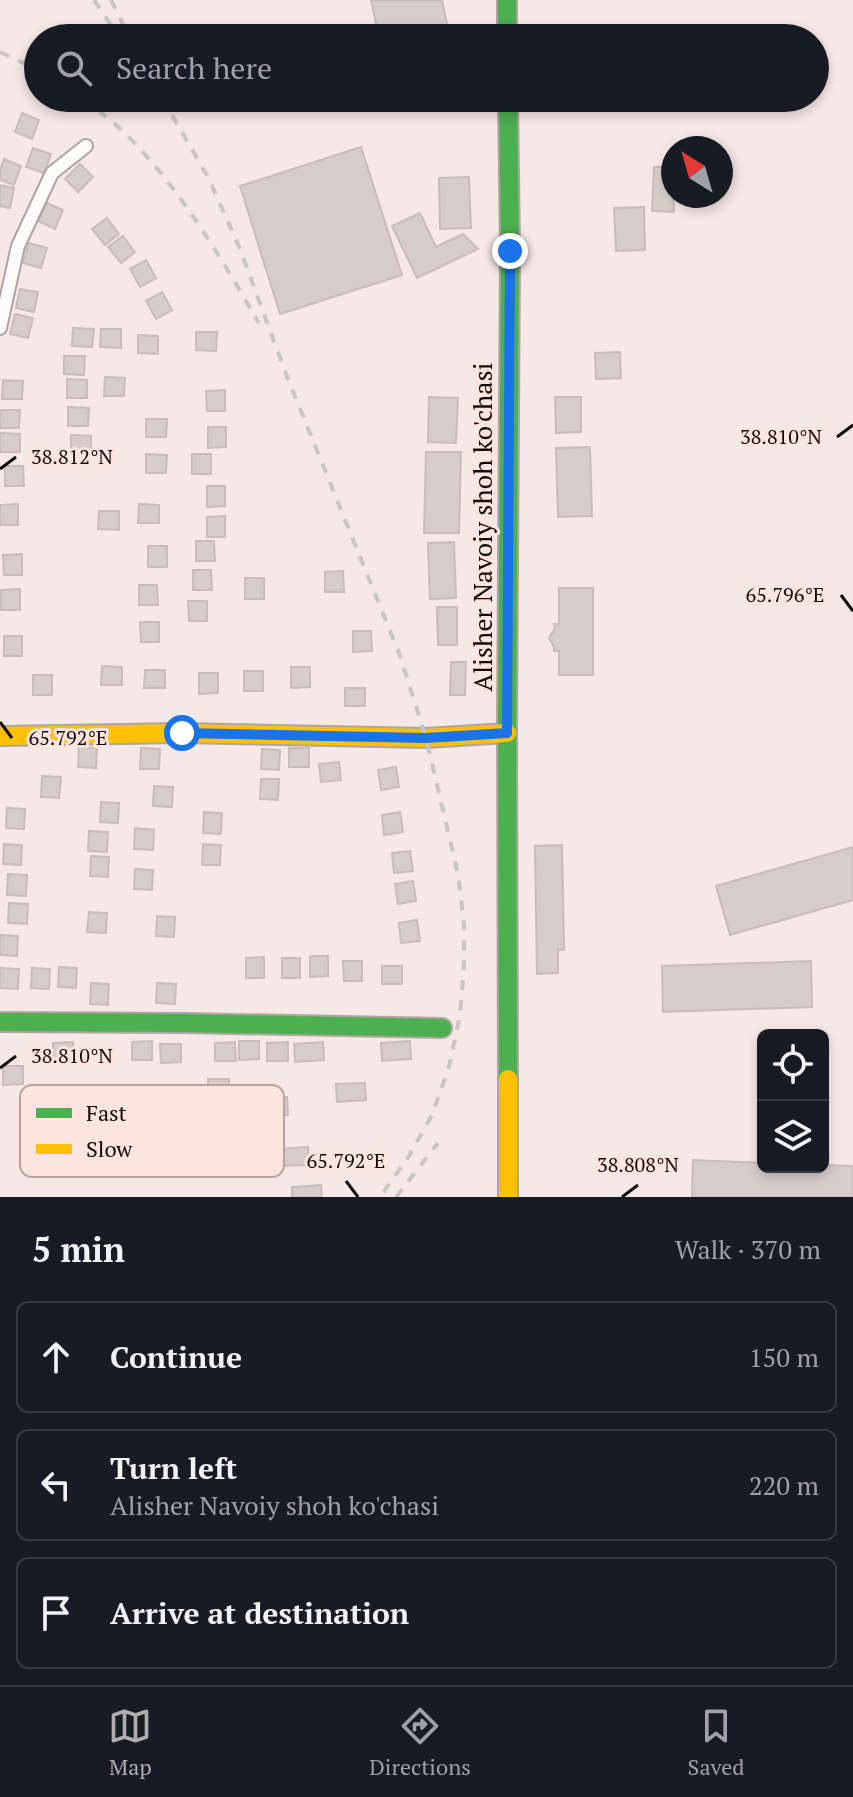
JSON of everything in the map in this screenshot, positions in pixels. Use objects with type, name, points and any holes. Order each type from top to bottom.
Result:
[{"type":"street","points":[[507,0],[507,24]]},
{"type":"street","name":"Alisher Navoiy shoh ko'chasi","points":[[508,112],[508,1197]]},
{"type":"street","points":[[0,328],[18,246],[40,197],[52,173],[86,146]]},
{"type":"street","points":[[0,736],[182,733],[426,738],[507,733]]},
{"type":"street","points":[[0,1022],[442,1028]]},
{"type":"building","points":[[371,0],[442,0],[447,24],[376,24]]},
{"type":"building","points":[[22,113],[39,120],[32,139],[15,132]]},
{"type":"building","points":[[361,147],[402,275],[280,314],[240,186]]},
{"type":"building","points":[[33,148],[51,154],[44,173],[26,167]]},
{"type":"building","points":[[4,159],[21,166],[14,185],[0,180]]},
{"type":"building","points":[[80,164],[93,177],[78,192],[65,179]]},
{"type":"building","points":[[654,167],[661,167],[661,208],[674,208],[674,212],[652,211]]},
{"type":"building","points":[[469,177],[471,228],[440,229],[439,178]]},
{"type":"building","points":[[0,185],[14,188],[10,208],[0,206]]},
{"type":"building","points":[[47,203],[63,210],[55,229],[38,221]]},
{"type":"building","points":[[644,207],[645,250],[616,251],[614,208]]},
{"type":"building","points":[[420,213],[436,247],[463,234],[478,249],[417,278],[392,226]]},
{"type":"building","points":[[107,218],[119,234],[105,245],[92,229]]},
{"type":"building","points":[[123,236],[135,252],[121,263],[108,247]]},
{"type":"building","points":[[29,243],[47,248],[41,268],[23,263]]},
{"type":"building","points":[[146,260],[156,278],[140,287],[130,269]]},
{"type":"building","points":[[20,289],[38,292],[34,312],[16,308]]},
{"type":"building","points":[[162,292],[172,310],[156,319],[146,301]]},
{"type":"building","points":[[15,314],[33,318],[28,338],[10,334]]},
{"type":"building","points":[[73,328],[94,329],[92,347],[72,346]]},
{"type":"building","points":[[101,329],[121,329],[121,348],[100,347]]},
{"type":"building","points":[[196,332],[217,332],[216,351],[196,350]]},
{"type":"building","points":[[138,335],[158,336],[158,354],[138,353]]},
{"type":"building","points":[[620,352],[621,378],[596,379],[595,353]]},
{"type":"building","points":[[64,356],[85,356],[84,375],[64,374]]},
{"type":"building","points":[[105,377],[125,378],[124,396],[104,396]]},
{"type":"building","points":[[67,379],[87,380],[87,398],[67,398]]},
{"type":"building","points":[[3,380],[23,381],[22,399],[2,399]]},
{"type":"building","points":[[225,390],[225,411],[207,411],[206,391]]},
{"type":"building","points":[[429,397],[458,398],[456,443],[428,442]]},
{"type":"building","points":[[555,397],[581,397],[581,432],[556,433]]},
{"type":"building","points":[[68,407],[89,408],[88,426],[68,426]]},
{"type":"building","points":[[0,410],[20,410],[19,428],[0,428]]},
{"type":"building","points":[[146,419],[167,419],[166,437],[146,437]]},
{"type":"building","points":[[208,427],[226,427],[226,447],[208,448]]},
{"type":"building","points":[[0,433],[20,434],[20,452],[0,452]]},
{"type":"building","points":[[71,435],[91,436],[91,454],[71,454]]},
{"type":"building","points":[[590,447],[592,516],[558,517],[556,448]]},
{"type":"building","points":[[426,452],[461,452],[459,533],[424,533]]},
{"type":"building","points":[[146,454],[167,455],[166,473],[146,473]]},
{"type":"building","points":[[192,454],[211,454],[211,474],[192,474]]},
{"type":"building","points":[[5,466],[23,466],[24,486],[5,486]]},
{"type":"building","points":[[207,486],[225,486],[225,506],[207,507]]},
{"type":"building","points":[[18,504],[18,525],[0,525],[0,505]]},
{"type":"building","points":[[139,504],[159,505],[159,523],[138,523]]},
{"type":"building","points":[[99,511],[119,511],[119,530],[98,529]]},
{"type":"building","points":[[225,516],[225,537],[207,537],[207,517]]},
{"type":"building","points":[[196,541],[214,541],[215,561],[196,561]]},
{"type":"building","points":[[454,542],[456,598],[430,599],[428,543]]},
{"type":"building","points":[[148,546],[167,546],[167,567],[148,567]]},
{"type":"building","points":[[22,554],[22,575],[4,575],[3,555]]},
{"type":"building","points":[[193,570],[211,570],[212,590],[193,590]]},
{"type":"building","points":[[343,571],[344,592],[325,592],[325,572]]},
{"type":"building","points":[[245,578],[264,578],[264,599],[245,599]]},
{"type":"building","points":[[139,585],[157,585],[158,605],[139,605]]},
{"type":"building","points":[[559,588],[593,588],[593,675],[559,675],[559,651],[554,651],[549,638],[554,624],[559,624]]},
{"type":"building","points":[[20,589],[20,610],[1,610],[1,590]]},
{"type":"building","points":[[188,601],[207,601],[207,621],[189,621]]},
{"type":"building","points":[[437,607],[457,607],[457,645],[438,645]]},
{"type":"building","points":[[140,622],[159,622],[159,642],[141,642]]},
{"type":"building","points":[[353,631],[371,631],[372,651],[353,652]]},
{"type":"building","points":[[4,636],[22,636],[22,656],[4,656]]},
{"type":"building","points":[[451,662],[466,662],[465,695],[450,695]]},
{"type":"building","points":[[102,666],[122,667],[122,685],[101,685]]},
{"type":"building","points":[[291,667],[310,667],[310,687],[291,688]]},
{"type":"building","points":[[145,670],[165,670],[165,688],[144,688]]},
{"type":"building","points":[[244,671],[263,671],[263,691],[244,691]]},
{"type":"building","points":[[199,673],[218,673],[218,693],[199,694]]},
{"type":"building","points":[[33,675],[52,675],[52,695],[33,695]]},
{"type":"building","points":[[345,688],[365,688],[365,706],[345,706]]},
{"type":"building","points":[[79,747],[97,748],[96,768],[78,767]]},
{"type":"building","points":[[141,748],[160,749],[159,769],[140,769]]},
{"type":"building","points":[[289,748],[309,748],[309,767],[289,767]]},
{"type":"building","points":[[262,749],[280,750],[279,770],[261,769]]},
{"type":"building","points":[[339,762],[341,780],[321,782],[319,764]]},
{"type":"building","points":[[396,767],[399,787],[381,790],[378,770]]},
{"type":"building","points":[[42,776],[61,777],[59,798],[41,797]]},
{"type":"building","points":[[261,779],[279,779],[278,800],[260,799]]},
{"type":"building","points":[[154,786],[173,787],[172,807],[153,806]]},
{"type":"building","points":[[101,802],[119,803],[118,823],[100,822]]},
{"type":"building","points":[[7,808],[25,809],[24,829],[6,828]]},
{"type":"building","points":[[204,812],[222,813],[221,834],[203,833]]},
{"type":"building","points":[[400,812],[403,832],[384,835],[382,815]]},
{"type":"building","points":[[135,828],[154,830],[153,850],[134,849]]},
{"type":"building","points":[[89,831],[108,832],[107,852],[88,851]]},
{"type":"building","points":[[4,844],[22,845],[21,865],[3,864]]},
{"type":"building","points":[[203,844],[221,845],[220,865],[202,865]]},
{"type":"building","points":[[562,845],[564,950],[558,950],[558,973],[537,974],[535,846]]},
{"type":"building","points":[[853,847],[853,900],[730,935],[716,886]]},
{"type":"building","points":[[410,851],[413,871],[394,873],[392,853]]},
{"type":"building","points":[[91,856],[109,857],[108,877],[90,876]]},
{"type":"building","points":[[135,869],[153,870],[152,890],[134,889]]},
{"type":"building","points":[[8,874],[27,875],[26,896],[7,895]]},
{"type":"building","points":[[413,881],[416,901],[398,904],[395,884]]},
{"type":"building","points":[[9,903],[28,904],[27,924],[8,923]]},
{"type":"building","points":[[89,912],[107,913],[106,933],[87,932]]},
{"type":"building","points":[[157,916],[175,917],[174,937],[156,936]]},
{"type":"building","points":[[417,920],[420,941],[401,943],[399,923]]},
{"type":"building","points":[[0,935],[18,936],[17,956],[0,955]]},
{"type":"building","points":[[310,956],[328,956],[328,976],[310,977]]},
{"type":"building","points":[[264,957],[264,978],[246,978],[246,958]]},
{"type":"building","points":[[282,958],[300,958],[300,978],[282,978]]},
{"type":"building","points":[[343,961],[362,961],[362,981],[344,981]]},
{"type":"building","points":[[811,961],[812,1007],[663,1012],[662,966]]},
{"type":"building","points":[[382,966],[402,966],[402,984],[382,984]]},
{"type":"building","points":[[59,967],[77,968],[76,988],[58,987]]},
{"type":"building","points":[[0,968],[19,969],[18,989],[0,988]]},
{"type":"building","points":[[32,968],[50,969],[49,989],[31,988]]},
{"type":"building","points":[[91,983],[109,984],[108,1005],[90,1004]]},
{"type":"building","points":[[157,983],[176,984],[175,1004],[156,1003]]},
{"type":"building","points":[[152,1041],[152,1060],[132,1060],[132,1042]]},
{"type":"building","points":[[239,1041],[259,1041],[259,1059],[239,1060]]},
{"type":"building","points":[[410,1041],[411,1059],[382,1061],[381,1043]]},
{"type":"building","points":[[73,1042],[73,1061],[53,1061],[53,1043]]},
{"type":"building","points":[[235,1042],[236,1061],[215,1061],[215,1043]]},
{"type":"building","points":[[288,1042],[288,1061],[267,1061],[267,1043]]},
{"type":"building","points":[[323,1042],[324,1060],[295,1062],[294,1044]]},
{"type":"building","points":[[160,1044],[181,1044],[181,1062],[161,1063]]},
{"type":"building","points":[[3,1066],[23,1066],[23,1084],[3,1085]]},
{"type":"building","points":[[208,1079],[229,1079],[229,1085],[208,1085]]},
{"type":"building","points":[[365,1083],[366,1100],[337,1102],[336,1084]]},
{"type":"building","points":[[284,1097],[287,1097],[288,1115],[284,1115]]},
{"type":"building","points":[[308,1147],[309,1165],[284,1166],[284,1149]]},
{"type":"building","points":[[693,1160],[757,1163],[757,1173],[829,1173],[829,1165],[853,1166],[853,1197],[692,1197]]},
{"type":"building","points":[[321,1185],[322,1197],[292,1197],[292,1187]]},
{"type":"railway","points":[[94,0],[110,24]]},
{"type":"railway","points":[[111,0],[123,24]]},
{"type":"railway","points":[[0,52],[24,63]]},
{"type":"railway","points":[[100,112],[137,146],[176,193],[259,323]]},
{"type":"railway","points":[[170,112],[208,177],[240,249],[286,374],[399,653],[426,738],[458,874],[464,924],[464,966],[460,1015],[449,1067],[432,1115],[409,1156],[380,1197]]},
{"type":"railway","points":[[396,1197],[438,1143]]},
{"type":"traffic: fast","points":[[507,0],[507,24]]},
{"type":"traffic: fast","points":[[508,112],[508,1079]]},
{"type":"traffic: fast","points":[[0,1022],[442,1028]]},
{"type":"traffic: slow","points":[[0,736],[182,733],[426,738],[507,733]]},
{"type":"traffic: slow","points":[[508,1079],[508,1197]]},
{"type":"route","points":[[182,733],[426,738],[507,733],[510,251]]}]
